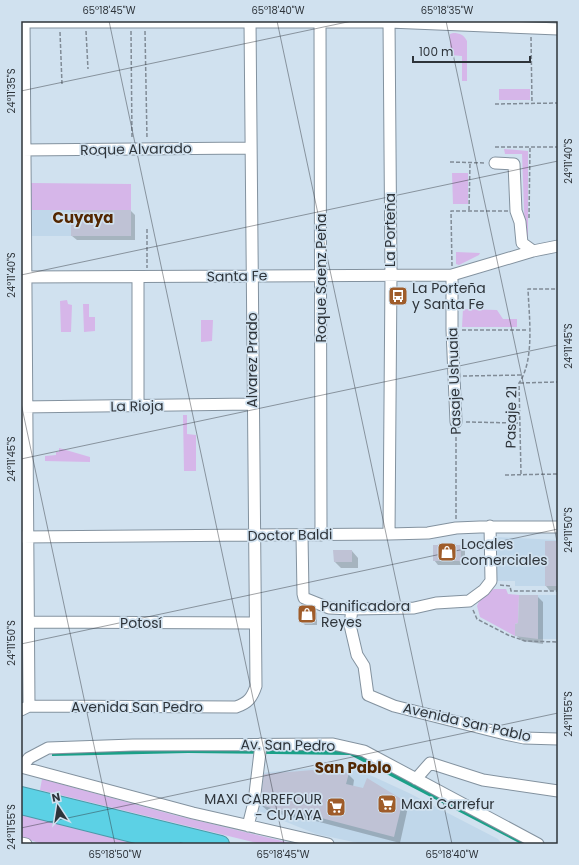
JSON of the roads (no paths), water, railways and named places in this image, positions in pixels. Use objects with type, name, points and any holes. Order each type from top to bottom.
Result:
[{"type":"highway","points":[[21,794],[221,844]]},
{"type":"highway","points":[[21,806],[172,844]]},
{"type":"street","points":[[25,708],[29,622],[24,537],[23,22],[145,23],[320,21],[389,22],[558,29]]},
{"type":"street","name":"Roque Saenz Peña","points":[[320,21],[321,535]]},
{"type":"street","name":"Alvarez Prado","points":[[249,22],[253,536],[256,686],[252,698]]},
{"type":"street","name":"La Porteña","points":[[389,22],[391,274],[389,534]]},
{"type":"street","name":"Roque Alvarado","points":[[23,150],[251,148]]},
{"type":"street","points":[[495,163],[514,164],[516,211],[520,222],[522,244],[533,251]]},
{"type":"street","name":"Santa Fe","points":[[23,277],[252,276],[321,274],[452,275],[533,251],[558,246]]},
{"type":"street","name":"Pasaje Ushuaia","points":[[452,275],[452,330],[456,422]]},
{"type":"street","points":[[138,406],[143,277]]},
{"type":"street","name":"La Rioja","points":[[24,406],[252,404]]},
{"type":"street","points":[[302,536],[304,598],[329,608],[352,610],[414,608],[436,603],[469,601],[484,590],[490,581],[490,526]]},
{"type":"street","name":"Doctor Baldi","points":[[24,537],[302,536],[428,533],[456,528],[490,526],[558,527]]},
{"type":"street","name":"Avenida San Pablo","points":[[352,610],[350,626],[357,655],[364,666],[368,695],[394,706],[505,734],[524,738],[558,739]]},
{"type":"street","name":"Potosí","points":[[29,622],[254,623]]},
{"type":"street","name":"Avenida San Pedro","points":[[25,708],[236,707],[245,704],[252,698]]},
{"type":"street","name":"Av. San Pedro","points":[[22,767],[29,758],[48,748],[261,748],[333,744],[364,751],[538,844]]},
{"type":"street","points":[[248,826],[254,802],[261,748]]},
{"type":"street","points":[[416,779],[430,763],[483,780],[558,791]]},
{"type":"street","points":[[22,767],[248,826],[328,844]]},
{"type":"street","points":[[21,843],[26,844]]},
{"type":"place","name":"La Porteña y Santa Fe","points":[[398,296]]},
{"type":"place","name":"Locales comerciales","points":[[447,552]]},
{"type":"place","name":"Panificadora Reyes","points":[[307,614]]},
{"type":"place","name":"Maxi Carrefur","points":[[387,804]]},
{"type":"place","name":"MAXI CARREFOUR - CUYAYA","points":[[336,807]]},
{"type":"district","name":"Cuyaya","points":[[83,218]]},
{"type":"district","name":"San Pablo","points":[[353,768]]}]
